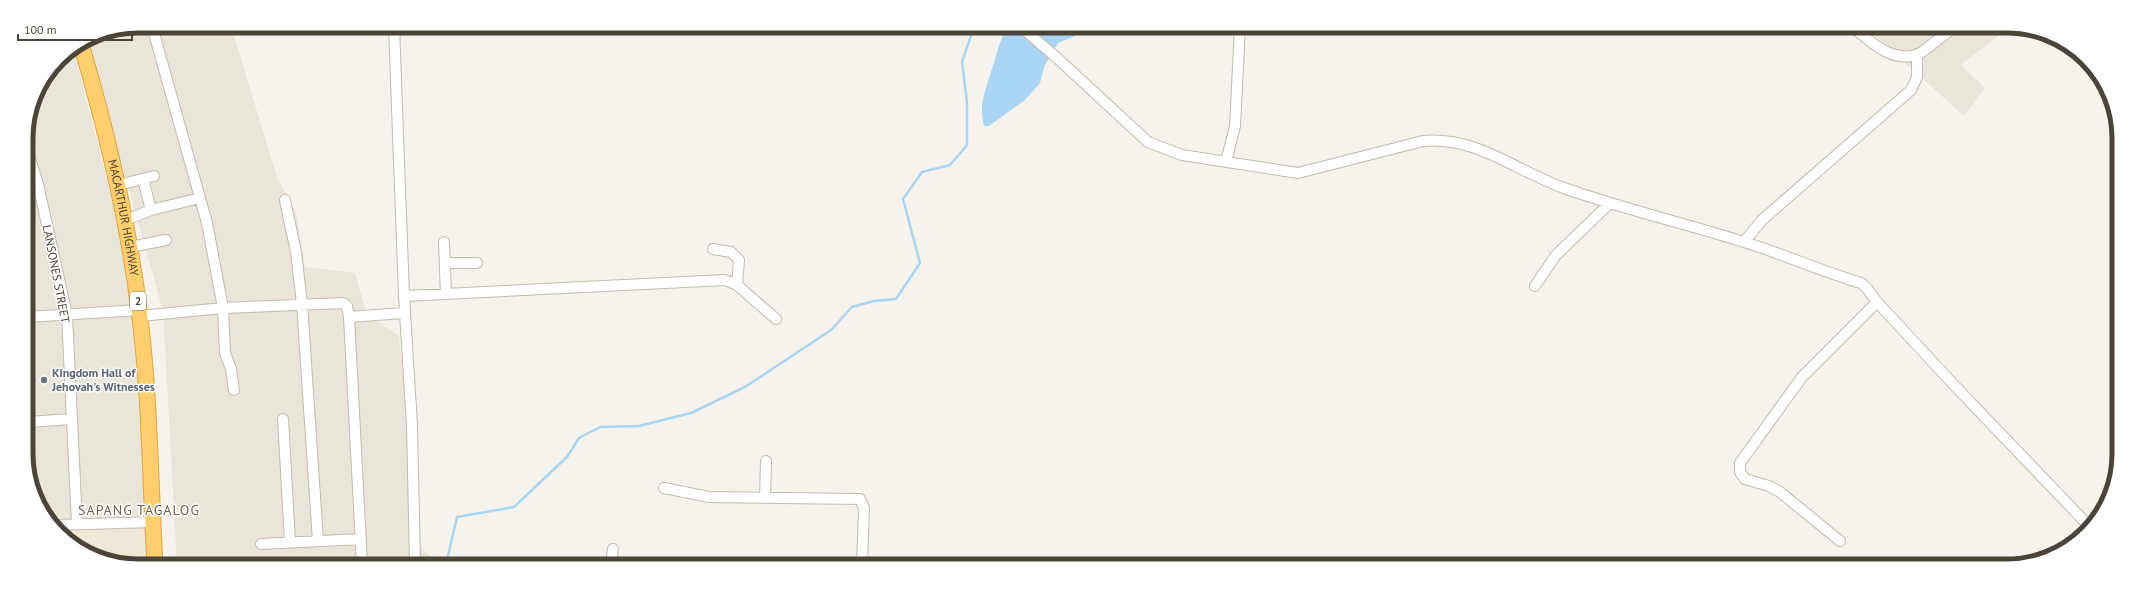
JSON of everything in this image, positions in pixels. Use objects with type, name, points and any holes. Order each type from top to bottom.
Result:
[{"type":"highway","name":"MACARTHUR HIGHWAY","points":[[83,49],[102,114],[119,185],[126,220],[140,313],[155,559]]},
{"type":"street","points":[[154,33],[207,223],[223,308],[225,353],[231,369],[234,390]]},
{"type":"street","points":[[394,33],[404,313],[412,425],[415,559]]},
{"type":"street","points":[[1028,33],[1148,142],[1182,155],[1298,173],[1320,169],[1423,141],[1442,139],[1460,142],[1484,151],[1554,185],[1609,204],[1744,242],[1861,283],[1866,287],[1877,302],[2086,523]]},
{"type":"street","points":[[1226,162],[1235,126],[1240,33]]},
{"type":"street","points":[[1860,33],[1889,54],[1917,55],[1946,33]]},
{"type":"street","points":[[1744,242],[1762,220],[1910,90],[1918,77],[1917,55]]},
{"type":"street","name":"LANSONES STREET","points":[[33,168],[38,184],[67,315],[77,524]]},
{"type":"street","points":[[119,185],[154,176]]},
{"type":"street","points":[[143,179],[151,210]]},
{"type":"street","points":[[126,220],[151,210],[200,198]]},
{"type":"street","points":[[285,200],[296,252],[302,304],[318,541]]},
{"type":"street","points":[[1535,286],[1556,254],[1609,204]]},
{"type":"street","points":[[130,247],[166,240]]},
{"type":"street","points":[[444,242],[446,294]]},
{"type":"street","points":[[713,249],[731,252],[739,260],[737,285]]},
{"type":"street","points":[[445,263],[477,263]]},
{"type":"street","points":[[404,296],[725,280],[737,285],[776,319]]},
{"type":"street","points":[[1840,541],[1780,492],[1769,486],[1745,479],[1741,476],[1739,468],[1743,458],[1802,377],[1877,302]]},
{"type":"street","points":[[33,317],[343,303],[348,307],[349,317],[362,559]]},
{"type":"street","points":[[349,317],[404,313]]},
{"type":"street","points":[[33,422],[71,419]]},
{"type":"street","points":[[283,419],[290,542]]},
{"type":"street","points":[[765,498],[766,461]]},
{"type":"street","points":[[664,488],[709,497],[860,499],[864,508],[862,559]]},
{"type":"street","points":[[61,525],[153,522]]},
{"type":"street","points":[[261,544],[361,539]]},
{"type":"street","points":[[612,559],[613,549]]},
{"type":"shaded area","points":[[233,33],[277,177],[296,212],[305,267],[355,273],[367,315],[399,336],[422,550],[435,559],[177,559],[163,311],[89,46],[104,39],[124,34]]},
{"type":"shaded area","points":[[1871,33],[2002,33],[1961,65],[1985,88],[1964,116]]},
{"type":"shaded area","points":[[75,55],[123,241],[143,410],[152,559],[131,559],[98,551],[74,537],[64,528],[55,518],[41,494],[33,461],[33,131],[41,98],[47,86],[55,74]]},
{"type":"shaded area","points":[[144,525],[146,559],[118,557],[98,551],[74,537],[63,527]]},
{"type":"water","points":[[1004,33],[1082,33],[1058,43],[1044,67],[1040,83],[1025,100],[989,126],[984,126],[982,106],[984,94]]},
{"type":"waterway","points":[[449,559],[448,556],[457,517],[514,507],[567,457],[579,438],[600,427],[639,426],[691,413],[745,387],[831,330],[852,307],[874,301],[896,299],[920,263],[903,199],[922,172],[950,165],[967,145],[967,102],[962,62],[972,33]]},
{"type":"place","name":"Kingdom Hall of Jehovah's Witnesses","points":[[44,380]]},
{"type":"district","name":"SAPANG TAGALOG","points":[[139,510]]}]
